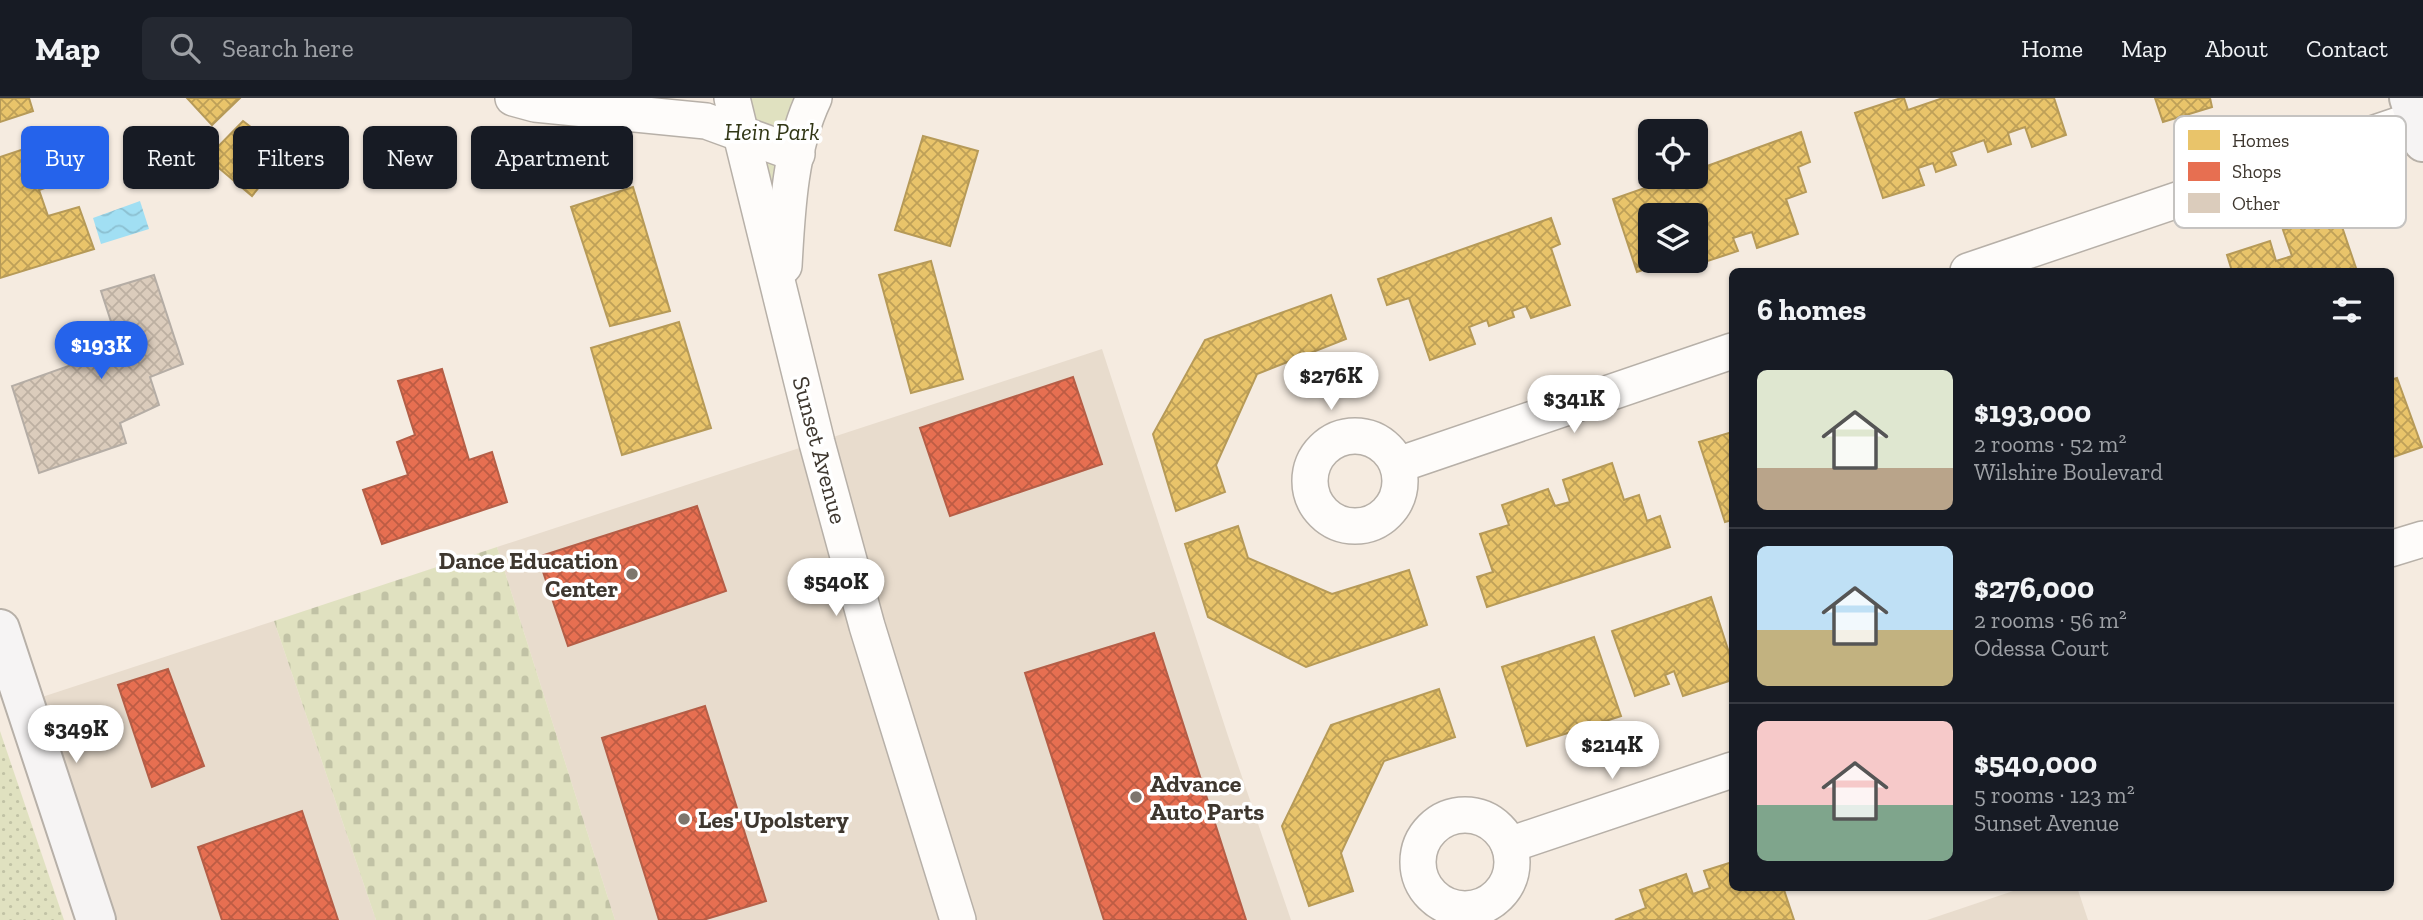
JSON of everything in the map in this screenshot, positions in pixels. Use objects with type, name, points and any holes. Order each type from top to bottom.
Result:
[{"type":"street","points":[[513,98],[534,104],[706,121],[797,154]]},
{"type":"street","name":"Sunset Avenue","points":[[732,98],[817,443],[867,626],[958,920]]},
{"type":"street","points":[[782,297],[787,219],[797,154],[814,98]]},
{"type":"street","points":[[1977,268],[2174,202]]},
{"type":"street","points":[[1398,465],[1729,352]]},
{"type":"street","points":[[2394,549],[2423,538]]},
{"type":"street","points":[[0,629],[96,920]]},
{"type":"street","points":[[1509,845],[1729,771]]},
{"type":"shaded area","points":[[1102,349],[1291,920],[615,920],[497,547]]},
{"type":"shaded area","points":[[274,621],[376,920],[116,920],[42,697]]},
{"type":"shaded area","points":[[2013,891],[2078,891],[2088,920],[1927,920]]},
{"type":"green space","name":"Hein Park","points":[[732,98],[814,98],[782,297]]},
{"type":"green space","points":[[497,547],[615,920],[376,920],[274,621]]},
{"type":"green space","points":[[0,731],[64,920],[0,920]]},
{"type":"water","points":[[140,201],[149,229],[101,244],[93,218]]},
{"type":"building: Homes","points":[[0,98],[29,98],[33,111],[0,122]]},
{"type":"building: Homes","points":[[187,98],[240,98],[212,125]]},
{"type":"building: Homes","points":[[1904,98],[1908,110],[1943,98],[2054,98],[2066,135],[2032,147],[2025,127],[2008,133],[2011,144],[1988,152],[1984,140],[1951,152],[1956,165],[1936,172],[1933,163],[1918,168],[1924,185],[1883,198],[1855,113]]},
{"type":"building: Homes","points":[[2155,98],[2210,98],[2212,107],[2174,116],[2174,119],[2163,122]]},
{"type":"building: Homes","points":[[233,131],[233,180],[219,168],[219,146]]},
{"type":"building: Homes","points":[[1801,132],[1810,162],[1798,167],[1806,192],[1786,199],[1798,234],[1757,248],[1752,232],[1733,238],[1738,251],[1708,261],[1708,203],[1638,203],[1637,272],[1613,199],[1642,189],[1708,189],[1708,166]]},
{"type":"building: Homes","points":[[923,136],[978,151],[950,246],[895,230]]},
{"type":"building: Homes","points":[[21,150],[21,189],[42,189],[39,190],[48,216],[79,207],[94,249],[0,278],[0,157]]},
{"type":"building: Homes","points":[[633,187],[670,311],[610,326],[571,207]]},
{"type":"building: Homes","points":[[244,189],[258,189],[252,196]]},
{"type":"building: Homes","points":[[1551,218],[1560,244],[1551,248],[1570,305],[1531,318],[1526,306],[1512,311],[1514,317],[1489,326],[1487,320],[1469,327],[1475,344],[1430,360],[1409,298],[1387,305],[1378,279]]},
{"type":"building: Homes","points":[[2342,228],[2356,268],[2231,268],[2227,255],[2270,241],[2276,261],[2292,256],[2283,230]]},
{"type":"building: Homes","points":[[931,261],[963,379],[911,393],[879,275]]},
{"type":"building: Homes","points":[[1331,295],[1346,339],[1257,374],[1216,465],[1225,492],[1176,511],[1153,434],[1205,340]]},
{"type":"building: Homes","points":[[679,322],[711,428],[622,455],[591,348]]},
{"type":"building: Homes","points":[[2397,378],[2422,447],[2394,457],[2394,379]]},
{"type":"building: Homes","points":[[1729,433],[1729,521],[1725,522],[1699,442]]},
{"type":"building: Homes","points":[[1612,463],[1624,500],[1639,495],[1647,521],[1660,516],[1670,547],[1487,607],[1477,577],[1493,572],[1480,534],[1509,525],[1502,505],[1548,489],[1555,506],[1570,502],[1563,480]]},
{"type":"building: Homes","points":[[1238,526],[1248,558],[1332,594],[1409,570],[1427,625],[1306,667],[1208,617],[1185,544]]},
{"type":"building: Homes","points":[[1711,597],[1729,653],[1729,681],[1683,696],[1674,671],[1665,675],[1669,684],[1635,696],[1612,631]]},
{"type":"building: Homes","points":[[1594,637],[1621,716],[1527,746],[1502,667]]},
{"type":"building: Homes","points":[[1439,689],[1455,737],[1384,761],[1341,853],[1353,891],[1309,906],[1282,826],[1331,725]]},
{"type":"building: Homes","points":[[1729,863],[1729,891],[1784,891],[1794,920],[1615,920],[1646,908],[1640,890],[1686,874],[1693,894],[1710,888],[1704,871]]},
{"type":"building: Shops","points":[[442,369],[469,460],[492,452],[507,502],[382,544],[363,490],[408,475],[397,442],[415,435],[398,381]]},
{"type":"building: Shops","points":[[1073,377],[1102,464],[950,516],[920,428]]},
{"type":"building: Shops","name":"Dance Education Center","points":[[697,506],[726,591],[568,646],[538,557]]},
{"type":"building: Shops","name":"Advance Auto Parts","points":[[1154,633],[1246,920],[1104,920],[1025,673]]},
{"type":"building: Shops","points":[[168,669],[204,766],[152,787],[118,685]]},
{"type":"building: Shops","name":"Les' Upolstery","points":[[705,706],[766,901],[703,920],[659,920],[602,738]]},
{"type":"building: Shops","points":[[302,811],[338,920],[222,920],[198,847]]},
{"type":"building: Other","points":[[154,275],[183,364],[150,377],[159,405],[120,423],[126,443],[39,473],[12,386],[94,357],[91,348],[116,337],[101,291]]},
{"type":"place","name":"Dance Education Center","points":[[632,574]]},
{"type":"place","name":"Advance Auto Parts","points":[[1136,797]]},
{"type":"place","name":"Les' Upolstery","points":[[684,819]]}]
